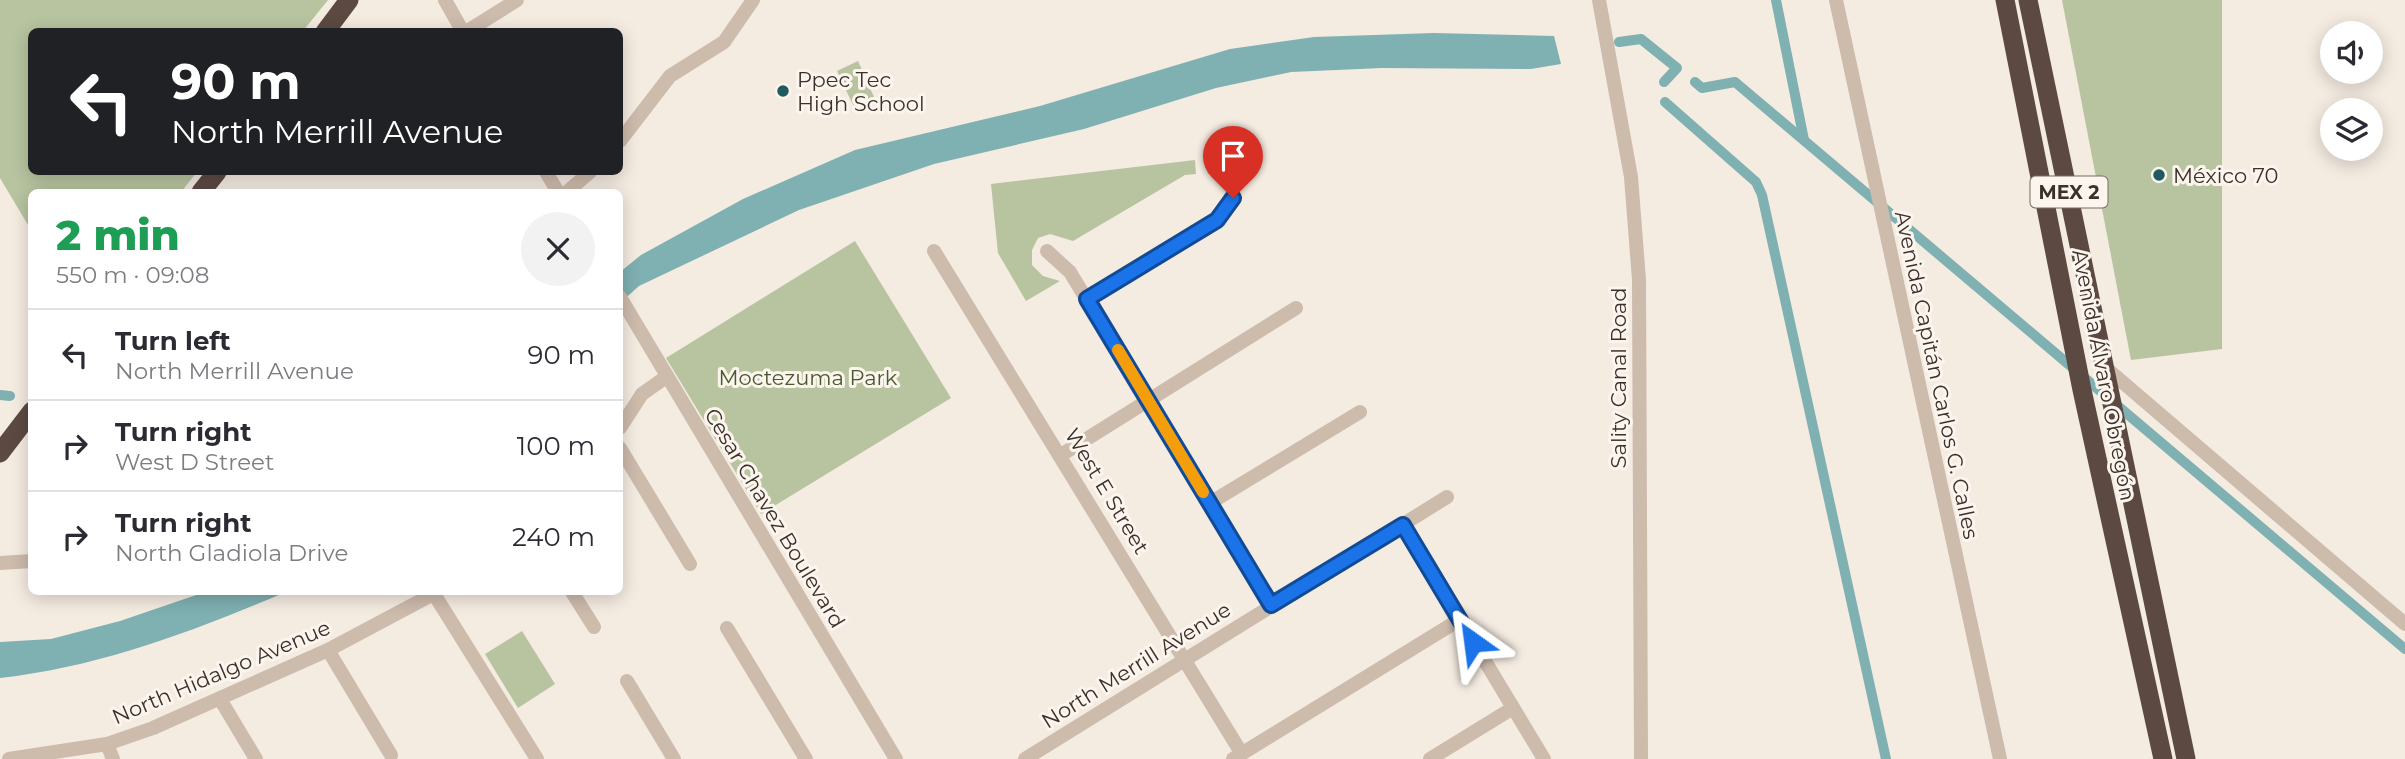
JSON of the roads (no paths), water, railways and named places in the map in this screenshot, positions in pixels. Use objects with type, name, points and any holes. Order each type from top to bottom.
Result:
[{"type":"highway","points":[[328,28],[349,0]]},
{"type":"highway","name":"Avenida Álvaro Obregón","points":[[2005,0],[2082,390],[2163,759]]},
{"type":"highway","name":"Avenida Álvaro Obregón","points":[[2028,0],[2186,759]]},
{"type":"highway","points":[[203,189],[215,175]]},
{"type":"highway","points":[[0,453],[28,416]]},
{"type":"street","points":[[445,0],[462,28]]},
{"type":"street","points":[[471,28],[517,0]]},
{"type":"street","points":[[623,137],[670,76],[724,42],[753,0]]},
{"type":"street","name":"Sality Canal Road","points":[[1599,0],[1631,177],[1639,280],[1641,759]]},
{"type":"street","name":"Avenida Capitán Carlos G. Calles","points":[[1836,0],[2000,759]]},
{"type":"street","points":[[570,189],[587,175]]},
{"type":"street","points":[[1087,299],[1217,220],[1233,198]]},
{"type":"street","name":"West E Street","points":[[934,251],[1185,659],[1238,756]]},
{"type":"street","points":[[1046,251],[1070,272],[1271,605]]},
{"type":"street","name":"Cesar Chavez Boulevard","points":[[623,304],[896,759]]},
{"type":"street","points":[[1061,455],[1296,307]]},
{"type":"street","points":[[623,423],[642,394],[666,377]]},
{"type":"street","points":[[2107,377],[2405,624]]},
{"type":"street","points":[[1210,503],[1360,412]]},
{"type":"street","points":[[623,453],[690,564]]},
{"type":"street","name":"North Merrill Avenue","points":[[1025,759],[1447,497]]},
{"type":"street","points":[[1403,525],[1544,759]]},
{"type":"street","points":[[0,563],[28,561]]},
{"type":"street","name":"North Hidalgo Avenue","points":[[9,759],[107,744],[220,699],[328,650],[432,595]]},
{"type":"street","points":[[437,595],[537,759]]},
{"type":"street","points":[[574,595],[594,627]]},
{"type":"street","points":[[1238,756],[1460,621]]},
{"type":"street","points":[[727,628],[806,759]]},
{"type":"street","points":[[328,650],[391,755]]},
{"type":"street","points":[[627,681],[674,759]]},
{"type":"street","points":[[220,699],[256,759]]},
{"type":"street","points":[[1430,759],[1513,708]]},
{"type":"street","points":[[107,744],[113,759]]},
{"type":"water","points":[[1434,33],[1554,36],[1561,64],[1531,69],[1382,68],[1291,72],[1216,88],[1084,129],[934,164],[799,210],[639,286],[623,300],[623,270],[641,255],[743,199],[855,150],[1040,106],[1230,49],[1314,37]]},
{"type":"water","points":[[196,595],[279,595],[146,646],[74,665],[0,678],[0,642],[51,639],[120,621]]},
{"type":"waterway","points":[[1776,0],[1804,140]]},
{"type":"waterway","points":[[1619,42],[1641,39],[1677,68],[1664,82]]},
{"type":"waterway","points":[[1695,82],[1702,88],[1735,82],[2405,649]]},
{"type":"waterway","points":[[1665,102],[1756,182],[1762,195],[1886,759]]},
{"type":"waterway","points":[[0,395],[10,396]]},
{"type":"place","name":"Ppec Tec High School","points":[[783,91]]},
{"type":"place","name":"México 70","points":[[2159,175]]},
{"type":"park label","name":"Moctezuma Park","points":[[808,377]]}]
